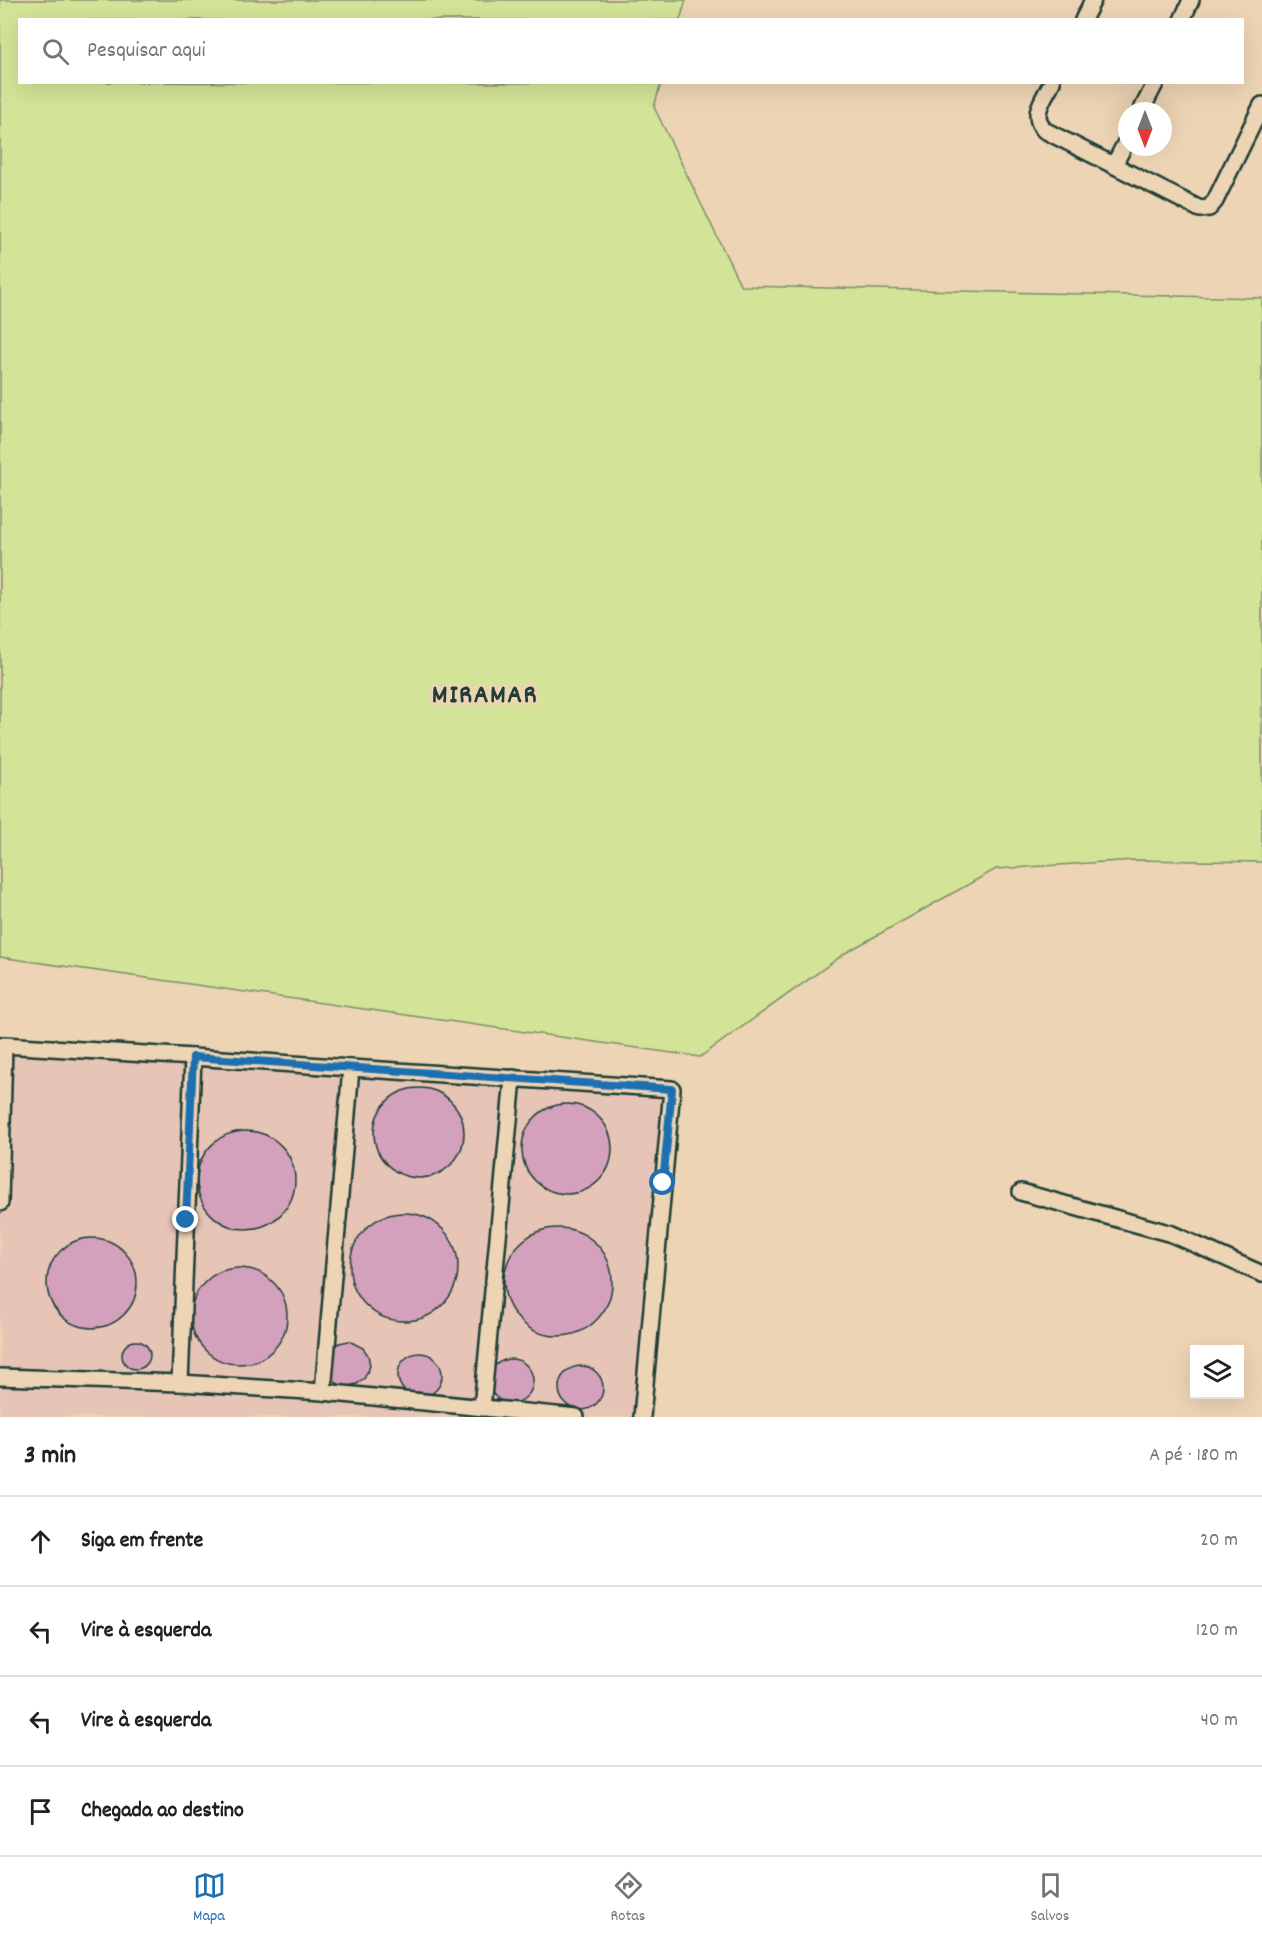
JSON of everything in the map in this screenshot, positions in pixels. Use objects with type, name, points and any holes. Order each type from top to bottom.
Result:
[{"type":"lane","points":[[1084,18],[1093,0]]},
{"type":"lane","points":[[1183,18],[1191,0]]},
{"type":"lane","points":[[1051,84],[1037,113],[1038,123],[1044,130],[1200,209],[1209,208],[1215,201],[1262,105]]},
{"type":"lane","points":[[1146,102],[1155,84]]},
{"type":"lane","points":[[1114,165],[1119,156]]},
{"type":"lane","points":[[0,1203],[4,1045],[672,1089],[642,1417]]},
{"type":"lane","points":[[180,1383],[193,1057]]},
{"type":"lane","points":[[323,1392],[351,1068]]},
{"type":"lane","points":[[482,1408],[513,1078]]},
{"type":"lane","points":[[1021,1192],[1172,1234],[1262,1275]]},
{"type":"lane","points":[[0,1377],[180,1383],[323,1392],[576,1417]]},
{"type":"shaded area","points":[[0,1044],[672,1089],[642,1417],[0,1417]]},
{"type":"green space","points":[[0,0],[686,0],[681,18],[18,18],[18,84],[661,84],[654,107],[741,286],[1262,298],[1262,862],[1134,860],[996,869],[847,952],[700,1057],[0,957]]},
{"type":"building","points":[[419,1088],[436,1092],[451,1101],[460,1116],[464,1133],[460,1150],[451,1165],[436,1174],[419,1178],[402,1174],[387,1165],[378,1150],[374,1133],[378,1116],[387,1101],[402,1092]]},
{"type":"building","points":[[567,1104],[584,1108],[599,1117],[608,1132],[612,1149],[608,1166],[599,1181],[584,1190],[567,1194],[550,1190],[535,1181],[526,1166],[522,1149],[526,1132],[535,1117],[550,1108]]},
{"type":"building","points":[[246,1131],[265,1135],[280,1146],[291,1161],[295,1180],[291,1199],[280,1214],[265,1225],[246,1229],[227,1225],[212,1214],[201,1199],[197,1180],[201,1161],[212,1146],[227,1135]]},
{"type":"building","points":[[404,1213],[425,1217],[442,1229],[454,1246],[458,1267],[454,1288],[442,1305],[425,1317],[404,1321],[383,1317],[366,1305],[354,1288],[350,1267],[354,1246],[366,1229],[383,1217]]},
{"type":"building","points":[[558,1228],[579,1232],[596,1244],[608,1261],[612,1282],[608,1303],[596,1320],[579,1332],[558,1336],[537,1332],[520,1320],[508,1303],[504,1282],[508,1261],[520,1244],[537,1232]]},
{"type":"building","points":[[92,1238],[109,1242],[124,1251],[133,1266],[137,1283],[133,1300],[124,1315],[109,1324],[92,1328],[75,1324],[60,1315],[51,1300],[47,1283],[51,1266],[60,1251],[75,1242]]},
{"type":"building","points":[[239,1268],[258,1271],[273,1282],[284,1297],[287,1316],[284,1335],[273,1350],[258,1361],[239,1364],[220,1361],[205,1350],[194,1335],[191,1316],[194,1297],[205,1282],[220,1271]]},
{"type":"building","points":[[136,1341],[146,1345],[150,1355],[146,1365],[136,1369],[126,1365],[122,1355],[126,1345]]},
{"type":"building","points":[[349,1341],[363,1348],[368,1355],[370,1366],[364,1379],[348,1386],[340,1385],[330,1378],[332,1347]]},
{"type":"building","points":[[420,1353],[435,1360],[442,1375],[435,1390],[420,1397],[405,1390],[398,1375],[405,1360]]},
{"type":"building","points":[[511,1359],[527,1365],[533,1381],[527,1397],[511,1403],[495,1397],[489,1381],[495,1365]]},
{"type":"building","points":[[581,1366],[597,1372],[603,1388],[597,1404],[581,1410],[565,1404],[559,1388],[565,1372]]},
{"type":"district","name":"MIRAMAR","points":[[485,696]]},
{"type":"route","points":[[186,1220],[193,1057],[672,1089],[663,1183]]}]
